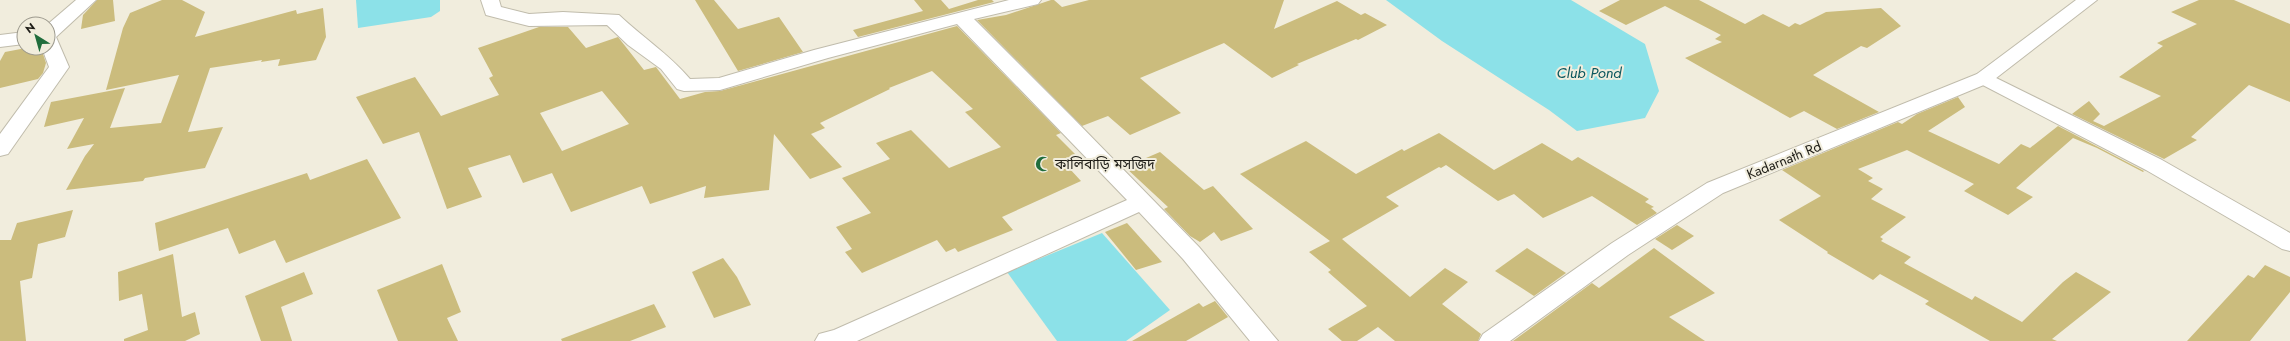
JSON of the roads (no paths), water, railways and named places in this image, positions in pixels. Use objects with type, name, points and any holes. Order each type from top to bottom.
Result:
[{"type":"street","points":[[56,27],[87,0]]},
{"type":"street","points":[[490,0],[493,11],[529,20],[564,18],[612,19],[635,41],[668,65],[684,85],[720,84],[821,54],[1032,0]]},
{"type":"street","name":"Kadarnath Rd","points":[[1492,341],[1620,249],[1715,188],[1984,78],[2085,1]]},
{"type":"street","points":[[961,17],[1191,253],[1265,341]]},
{"type":"street","points":[[0,41],[16,39]]},
{"type":"street","points":[[0,148],[58,67],[54,56]]},
{"type":"street","points":[[1984,78],[2154,165],[2290,243]]},
{"type":"street","points":[[828,341],[840,338],[1142,202]]},
{"type":"water","points":[[356,0],[440,0],[440,11],[431,17],[358,28]]},
{"type":"water","name":"Club Pond","points":[[1386,0],[1571,0],[1645,44],[1659,91],[1645,118],[1577,131],[1549,110],[1442,41]]},
{"type":"water","points":[[1102,233],[1170,310],[1126,341],[1057,341],[1007,272]]},
{"type":"place","name":"কালিবাড়ি মসজিদ","points":[[1043,164]]}]
